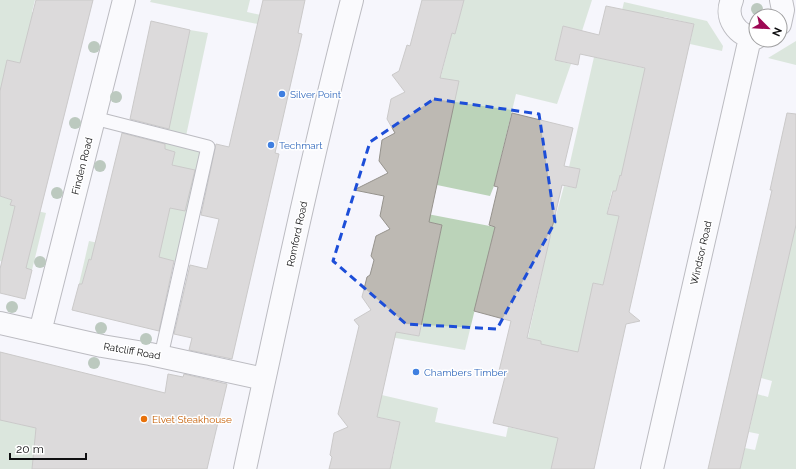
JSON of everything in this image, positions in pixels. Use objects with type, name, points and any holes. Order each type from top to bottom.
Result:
[{"type":"street","name":"Finden Road","points":[[40,332],[124,0]]},
{"type":"street","name":"Romford Road","points":[[245,469],[315,151],[341,39],[352,0]]},
{"type":"street","points":[[729,0],[731,20],[735,28],[748,36]]},
{"type":"street","name":"Windsor Road","points":[[652,469],[751,48]]},
{"type":"street","name":"Ratcliff Road","points":[[0,323],[102,346],[161,356],[264,380]]},
{"type":"lane","points":[[94,118],[208,148],[161,356]]},
{"type":"highlighted area","points":[[434,99],[539,114],[555,222],[497,329],[406,324],[333,261],[370,142]]},
{"type":"green space","points":[[0,0],[35,0],[32,12],[58,19],[44,69],[7,60],[0,100]]},
{"type":"green space","points":[[151,0],[250,0],[247,12],[270,17],[267,26],[150,2]]},
{"type":"green space","points":[[464,0],[592,0],[582,31],[563,26],[555,60],[571,64],[557,104],[516,94],[494,186],[490,196],[437,185],[440,169],[413,163],[458,82],[432,76],[432,74],[441,76],[452,33],[455,34]]},
{"type":"green space","points":[[624,2],[707,21],[723,46],[722,51],[690,44],[694,24],[664,17],[613,49]]},
{"type":"green space","points":[[190,30],[208,33],[186,136],[168,132]]},
{"type":"green space","points":[[796,41],[796,65],[768,58],[784,48],[788,48],[788,46]]},
{"type":"green space","points":[[594,57],[652,70],[639,96],[626,153],[627,177],[620,175],[616,191],[612,191],[607,213],[619,216],[603,285],[593,283],[596,316],[565,407],[551,469],[390,469],[365,451],[393,457],[400,422],[374,416],[373,393],[438,408],[435,422],[506,437],[508,427],[527,431],[536,391],[535,371],[541,341],[528,338],[549,241],[564,186],[576,188],[580,169],[569,167]]},
{"type":"green space","points":[[150,139],[199,151],[202,155],[177,262],[162,258],[115,267],[89,259],[82,284],[79,284],[89,241],[126,249],[172,165],[175,152],[149,145]]},
{"type":"green space","points":[[0,196],[12,200],[11,205],[46,213],[32,270],[0,261]]},
{"type":"green space","points":[[417,212],[495,227],[465,350],[390,337],[391,331],[419,336],[442,225],[415,219]]},
{"type":"green space","points":[[796,221],[796,469],[740,469],[745,448],[755,450],[759,434],[749,432],[757,394],[768,397],[772,381],[761,378]]},
{"type":"green space","points":[[43,394],[32,469],[0,469],[0,411],[9,422],[22,425]]},
{"type":"building","points":[[36,0],[93,0],[26,268],[32,270],[25,299],[0,293],[0,269],[15,206],[10,205],[12,200],[0,196],[0,91],[7,60],[20,63]]},
{"type":"building","points":[[263,0],[305,0],[298,33],[302,34],[275,153],[279,154],[232,359],[189,350],[192,338],[174,334],[190,265],[207,269],[219,219],[201,215],[216,144],[229,147]]},
{"type":"building","points":[[422,0],[464,0],[455,34],[452,33],[440,78],[459,81],[429,222],[442,225],[419,336],[396,332],[377,417],[400,422],[390,469],[329,469],[332,457],[330,455],[334,433],[348,427],[338,414],[359,326],[354,320],[371,310],[362,297],[367,277],[370,275],[374,260],[371,256],[376,236],[390,229],[380,216],[384,196],[354,190],[388,173],[379,161],[382,140],[395,133],[387,119],[391,99],[405,92],[392,75],[399,71],[407,45],[410,46]]},
{"type":"building","points":[[606,6],[694,24],[629,312],[640,321],[626,324],[594,469],[551,469],[558,438],[493,423],[506,373],[499,371],[511,321],[474,311],[495,227],[489,225],[498,187],[494,186],[512,113],[573,128],[564,166],[580,169],[576,188],[562,185],[527,338],[541,341],[541,344],[578,352],[593,283],[603,285],[619,216],[607,214],[613,191],[616,191],[620,175],[621,176],[645,68],[580,54],[578,65],[555,60],[563,26],[599,35]]},
{"type":"building","points":[[151,21],[190,30],[169,129],[130,119]]},
{"type":"building","points":[[787,113],[796,114],[796,225],[740,469],[708,469],[772,190],[770,190]]},
{"type":"building","points":[[122,133],[165,144],[165,149],[175,152],[172,165],[195,170],[185,211],[170,208],[159,257],[174,261],[159,331],[72,310],[79,284],[82,284],[89,259],[91,260]]},
{"type":"building","points":[[0,352],[165,393],[168,374],[183,377],[184,374],[227,384],[207,469],[32,469],[36,428],[0,420]]},
{"type":"place","name":"Silver Point","points":[[282,94]]},
{"type":"place","name":"Techmart","points":[[271,145]]},
{"type":"place","name":"Chambers Timber","points":[[416,372]]},
{"type":"place","name":"Elvet Steakhouse","points":[[144,419]]}]
